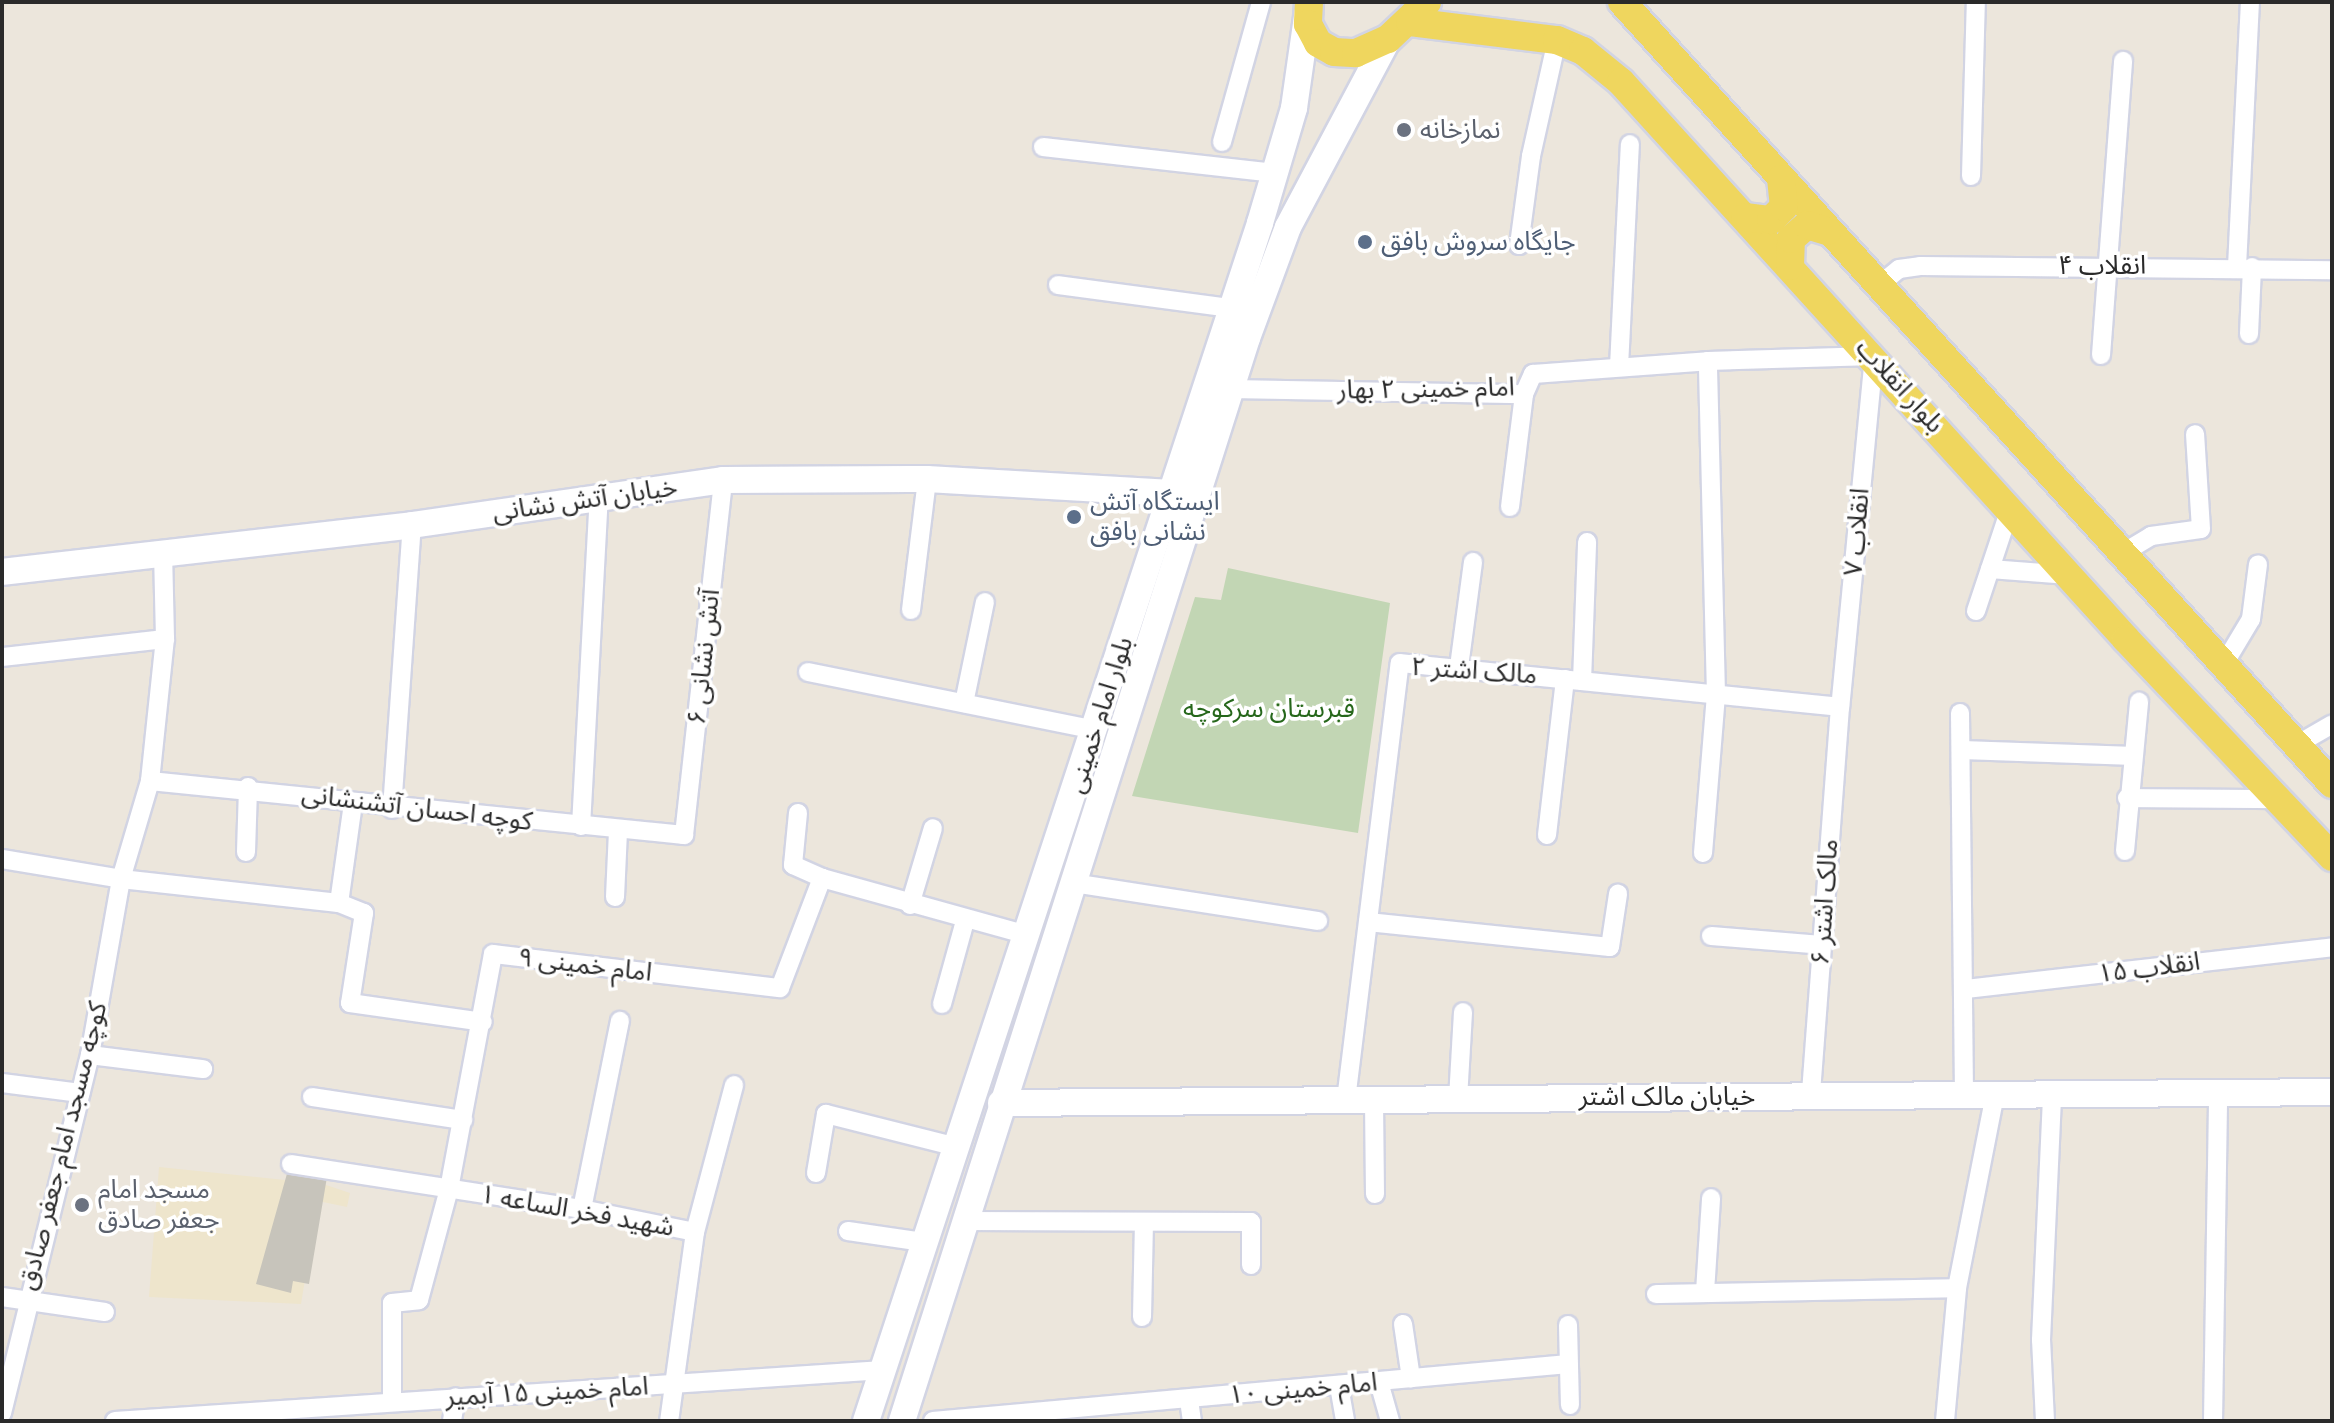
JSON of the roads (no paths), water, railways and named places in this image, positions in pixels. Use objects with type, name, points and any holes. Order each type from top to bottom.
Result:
[{"type":"main road","points":[[1309,2],[1308,24],[1318,43],[1334,52],[1356,53],[1408,21]]},
{"type":"main road","name":"بلوار امام خمینی","points":[[902,1421],[1135,691],[1145,617],[1172,493],[1294,108],[1309,2]]},
{"type":"main road","name":"بلوار انقلاب","points":[[1622,2],[2332,784]]},
{"type":"main road","name":"بلوار امام خمینی","points":[[866,1421],[953,1146],[1112,677],[1145,617],[1288,227],[1408,21]]},
{"type":"main road","name":"بلوار انقلاب","points":[[1408,21],[1557,40],[1583,51],[1621,82],[1874,356],[2069,575],[2332,857]]},
{"type":"main road","points":[[1745,217],[1771,220],[1784,207],[1781,179]]},
{"type":"main road","points":[[1790,266],[1791,239],[1807,225],[1827,231]]},
{"type":"main road","name":"خیابان آتش نشانی","points":[[2,572],[412,525],[723,480],[927,479],[1172,493]]},
{"type":"main road","points":[[1112,677],[1132,675],[1135,691]]},
{"type":"main road","name":"خیابان مالک اشتر","points":[[1001,1103],[2332,1092]]},
{"type":"street","points":[[1222,142],[1261,2]]},
{"type":"street","points":[[1971,176],[1976,2]]},
{"type":"street","points":[[2249,334],[2245,267],[2250,2]]},
{"type":"street","points":[[1519,245],[1531,156],[1557,40]]},
{"type":"street","points":[[2101,355],[2123,61]]},
{"type":"street","points":[[1619,367],[1630,144]]},
{"type":"street","points":[[1043,147],[1273,173]]},
{"type":"street","name":"انقلاب ۴","points":[[1878,286],[1899,269],[1920,266],[2110,265],[2332,270]]},
{"type":"street","points":[[1058,285],[1231,308]]},
{"type":"street","name":"امام خمینی ۲ بهار","points":[[1230,389],[1524,394],[1533,374],[1708,361],[1874,356]]},
{"type":"street","name":"انقلاب ۷","points":[[1840,707],[1874,356]]},
{"type":"street","points":[[1703,853],[1716,695],[1708,361]]},
{"type":"street","points":[[1510,507],[1524,394]]},
{"type":"street","points":[[2123,553],[2151,536],[2201,529],[2195,434]]},
{"type":"street","points":[[911,610],[927,479]]},
{"type":"street","name":"آتش نشانی ۶","points":[[684,835],[723,480]]},
{"type":"street","points":[[581,826],[599,497]]},
{"type":"street","points":[[1976,611],[2010,509]]},
{"type":"street","points":[[392,809],[412,525]]},
{"type":"street","points":[[1547,835],[1574,680],[1587,542]]},
{"type":"street","name":"کوچه مسجد امام جعفر صادق","points":[[2,1413],[26,1300],[90,1055],[121,879],[150,781],[165,639],[163,552]]},
{"type":"street","points":[[1459,667],[1473,562]]},
{"type":"street","points":[[2224,664],[2251,619],[2258,564]]},
{"type":"street","points":[[1990,569],[2069,575]]},
{"type":"street","points":[[964,703],[985,602]]},
{"type":"street","points":[[2,657],[165,639]]},
{"type":"street","name":"مالک اشتر ۲","points":[[1346,1100],[1400,663],[1840,707]]},
{"type":"street","points":[[808,672],[1096,730]]},
{"type":"street","points":[[2125,851],[2127,798],[2139,702]]},
{"type":"street","name":"مالک اشتر ۶","points":[[1811,1096],[1840,707]]},
{"type":"street","points":[[1960,713],[1964,750],[1964,1095]]},
{"type":"street","points":[[2298,744],[2332,724]]},
{"type":"street","points":[[2298,744],[2332,741]]},
{"type":"street","points":[[1964,750],[2133,756]]},
{"type":"street","name":"کوچه احسان آتشنشانی","points":[[150,781],[248,787],[392,809],[684,835]]},
{"type":"street","points":[[246,852],[248,787]]},
{"type":"street","points":[[2127,798],[2280,799]]},
{"type":"street","points":[[339,903],[353,803]]},
{"type":"street","points":[[798,813],[793,865],[822,878],[910,905],[1024,934]]},
{"type":"street","points":[[910,905],[933,828]]},
{"type":"street","points":[[615,897],[618,830]]},
{"type":"street","points":[[2,859],[121,879],[339,903],[364,913],[350,1003],[483,1022]]},
{"type":"street","name":"امام خمینی ۹","points":[[392,1401],[392,1303],[419,1300],[449,1189],[483,1022],[493,954],[780,988],[822,878]]},
{"type":"street","points":[[1073,883],[1318,921]]},
{"type":"street","points":[[1368,922],[1610,947],[1618,894]]},
{"type":"street","points":[[942,1004],[965,921]]},
{"type":"street","points":[[1711,936],[1822,945]]},
{"type":"street","name":"انقلاب ۱۵","points":[[1966,989],[2332,947]]},
{"type":"street","points":[[1458,1099],[1463,1012]]},
{"type":"street","points":[[582,1209],[620,1021]]},
{"type":"street","points":[[90,1055],[203,1069]]},
{"type":"street","points":[[2,1083],[80,1093]]},
{"type":"street","points":[[695,1232],[734,1085]]},
{"type":"street","points":[[2213,1421],[2218,1093]]},
{"type":"street","points":[[2045,1421],[2041,1326],[2052,1094]]},
{"type":"street","points":[[1945,1421],[1957,1288],[1995,1095]]},
{"type":"street","points":[[312,1097],[463,1120]]},
{"type":"street","points":[[1374,1100],[1375,1194]]},
{"type":"street","points":[[816,1173],[826,1114],[953,1146]]},
{"type":"street","name":"شهید فخر الساعه ۱","points":[[291,1164],[582,1209],[695,1232],[669,1421]]},
{"type":"street","points":[[1705,1292],[1711,1198]]},
{"type":"street","points":[[964,1221],[1144,1225],[1251,1222],[1251,1265]]},
{"type":"street","points":[[1142,1317],[1144,1225]]},
{"type":"street","points":[[848,1231],[923,1242]]},
{"type":"street","points":[[1656,1294],[1957,1288]]},
{"type":"street","points":[[2,1297],[105,1312]]},
{"type":"street","points":[[1403,1324],[1411,1378]]},
{"type":"street","points":[[1568,1325],[1570,1405]]},
{"type":"street","name":"امام خمینی ۱۰","points":[[933,1421],[990,1420],[1568,1364]]},
{"type":"street","name":"امام خمینی ۱۵ آبمیر","points":[[115,1421],[356,1412],[392,1401],[883,1370]]},
{"type":"street","points":[[1379,1382],[1390,1421]]},
{"type":"street","points":[[1339,1386],[1345,1421]]},
{"type":"street","points":[[452,1421],[456,1397]]},
{"type":"street","points":[[1189,1400],[1192,1421]]},
{"type":"place","name":"نمازخانه","points":[[1404,130]]},
{"type":"place","name":"جایگاه سروش بافق","points":[[1365,242]]},
{"type":"place","name":"ایستگاه آتش نشانی بافق","points":[[1074,517]]},
{"type":"place","name":"مسجد امام جعفر صادق","points":[[82,1205]]},
{"type":"park label","name":"قبرستان سرکوچه","points":[[1269,709]]}]
